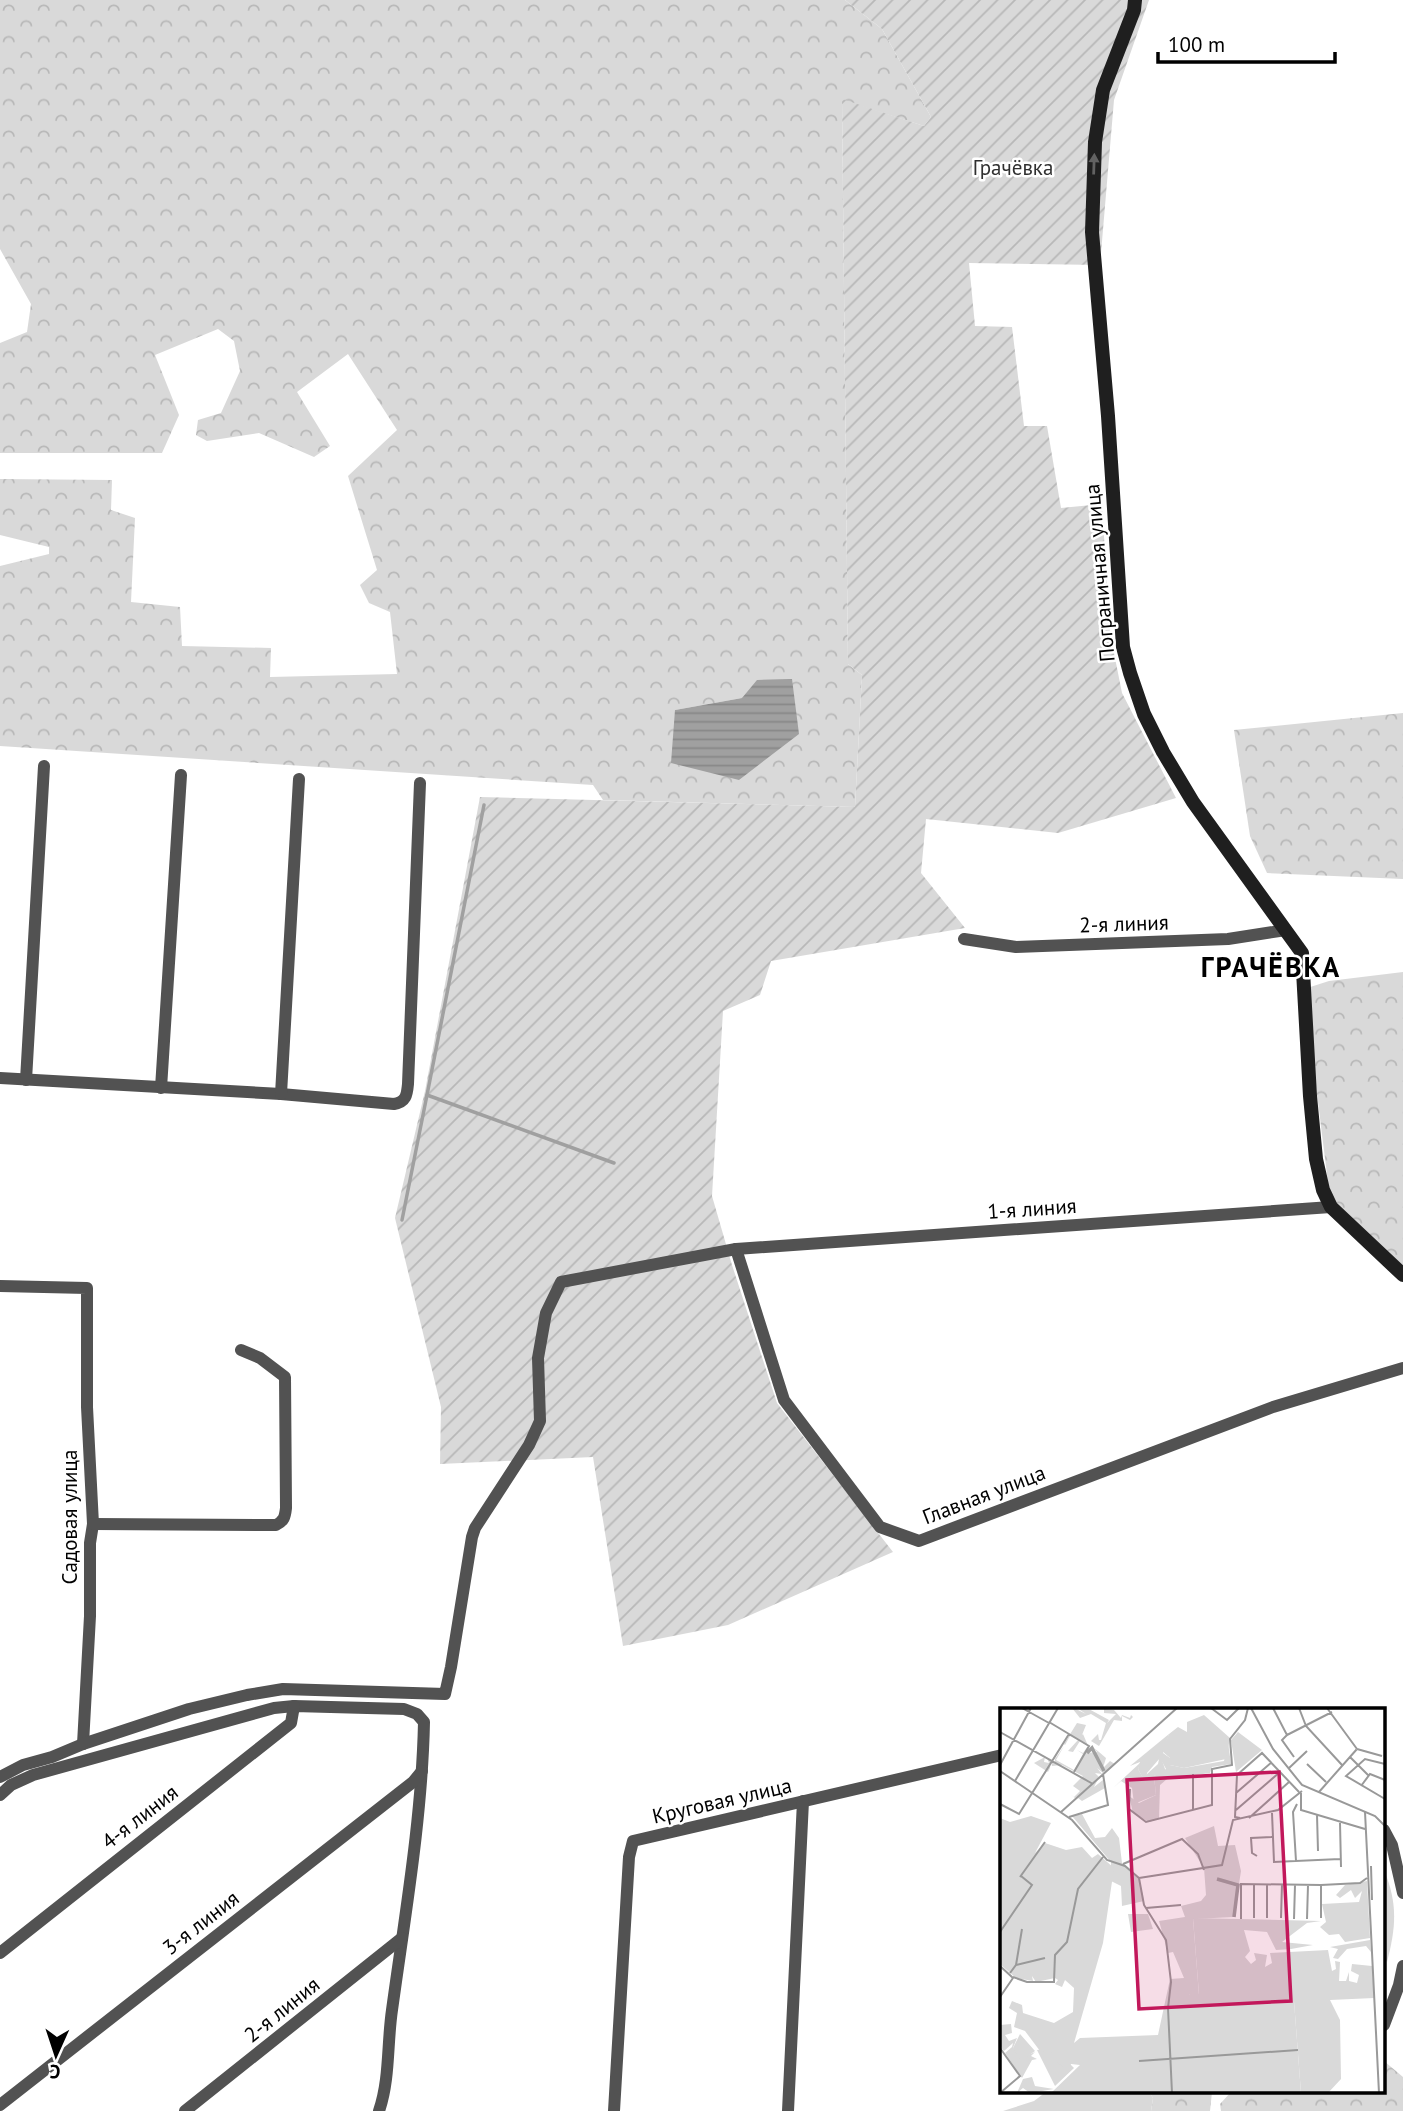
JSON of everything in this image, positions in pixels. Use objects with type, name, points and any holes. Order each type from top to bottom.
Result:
[{"type":"street","name":"Пограничная улица","points":[[1135,0],[1134,10],[1103,90],[1095,142],[1092,232],[1124,647],[1130,673],[1163,752],[1187,792],[1302,953],[1315,1158],[1323,1190],[1331,1207],[1403,1275]]},
{"type":"street","points":[[26,1080],[44,766]]},
{"type":"street","points":[[161,1088],[181,775]]},
{"type":"street","points":[[281,1094],[299,779]]},
{"type":"street","points":[[0,1078],[281,1094],[394,1104],[406,1099],[420,783]]},
{"type":"street","name":"2-я линия","points":[[964,939],[1016,947],[1228,939],[1286,930]]},
{"type":"street","name":"1-я линия","points":[[83,1744],[189,1709],[283,1689],[445,1694],[475,1528],[529,1445],[540,1421],[538,1358],[546,1314],[561,1282],[736,1249],[1331,1207]]},
{"type":"street","name":"Главная улица","points":[[736,1249],[784,1400],[880,1527],[919,1541],[1273,1407],[1403,1368]]},
{"type":"street","name":"Садовая улица","points":[[0,1286],[87,1288],[87,1407],[93,1524],[90,1543],[90,1616],[83,1744]]},
{"type":"street","points":[[93,1524],[275,1525],[283,1522],[286,1508],[285,1377],[260,1359],[240,1350]]},
{"type":"street","points":[[0,1795],[11,1785],[33,1775],[274,1708],[294,1706],[404,1709],[417,1714],[424,1722],[423,1770],[391,2017],[385,2091],[379,2111]]},
{"type":"street","name":"4-я линия","points":[[0,1952],[291,1723],[294,1706]]},
{"type":"street","points":[[0,1776],[83,1744]]},
{"type":"street","name":"Круговая улица","points":[[614,2111],[629,1857],[633,1841],[1000,1755]]},
{"type":"street","name":"3-я линия","points":[[0,2105],[413,1782],[423,1770]]},
{"type":"street","points":[[788,2111],[803,1801]]},
{"type":"street","points":[[1386,1834],[1392,1845],[1403,1894]]},
{"type":"street","name":"2-я линия","points":[[185,2111],[402,1938]]},
{"type":"street","points":[[1386,2020],[1403,1966]]},
{"type":"green space","points":[[0,0],[845,0],[882,29],[931,117],[924,126],[842,100],[848,664],[862,675],[855,807],[603,800],[593,785],[0,746],[0,566],[49,554],[49,547],[0,535],[0,479],[112,480],[111,510],[135,518],[131,602],[180,607],[182,646],[271,648],[270,677],[397,674],[390,612],[369,603],[360,585],[377,570],[348,476],[397,430],[348,354],[297,392],[330,446],[314,457],[259,433],[207,441],[196,435],[198,420],[221,413],[240,371],[234,341],[218,329],[155,355],[179,415],[162,453],[0,453],[0,343],[27,332],[31,304],[0,249]],"holes":[[[742,698],[799,734],[675,710]]]},
{"type":"green space","name":"Грачёвка","points":[[845,0],[1149,0],[1114,100],[1100,265],[969,263],[975,326],[1012,327],[1024,426],[1047,426],[1061,508],[1102,504],[1110,633],[1122,693],[1176,798],[1058,833],[926,819],[921,873],[965,928],[771,961],[760,995],[723,1011],[712,1196],[732,1265],[777,1403],[893,1552],[728,1625],[623,1646],[593,1457],[440,1464],[441,1407],[395,1218],[425,1091],[480,797],[855,807],[862,675],[848,664],[842,99],[924,126],[931,117],[882,29]]},
{"type":"green space","points":[[1403,713],[1403,879],[1267,873],[1250,836],[1234,730]]},
{"type":"green space","points":[[1403,972],[1403,1269],[1331,1207],[1304,989],[1329,981]]},
{"type":"green space","points":[[1386,1875],[1392,1894],[1394,1916],[1387,1962]]},
{"type":"green space","points":[[1386,2063],[1403,2077],[1403,2111],[1221,2111],[1220,2104],[1229,2094],[1386,2094]]},
{"type":"green space","points":[[1043,2094],[1150,2094],[1153,2098],[1151,2111],[1003,2111],[1034,2101]]},
{"type":"green space","points":[[1150,2094],[1212,2094],[1210,2111],[1151,2111],[1153,2098]]},
{"type":"shaded area","points":[[792,679],[799,734],[739,780],[671,763],[675,710],[742,698],[757,680]]},
{"type":"waterway","points":[[484,805],[427,1095],[614,1163]]},
{"type":"waterway","points":[[402,1220],[427,1095]]},
{"type":"district","name":"ГРАЧЁВКА","points":[[1271,967]]}]
